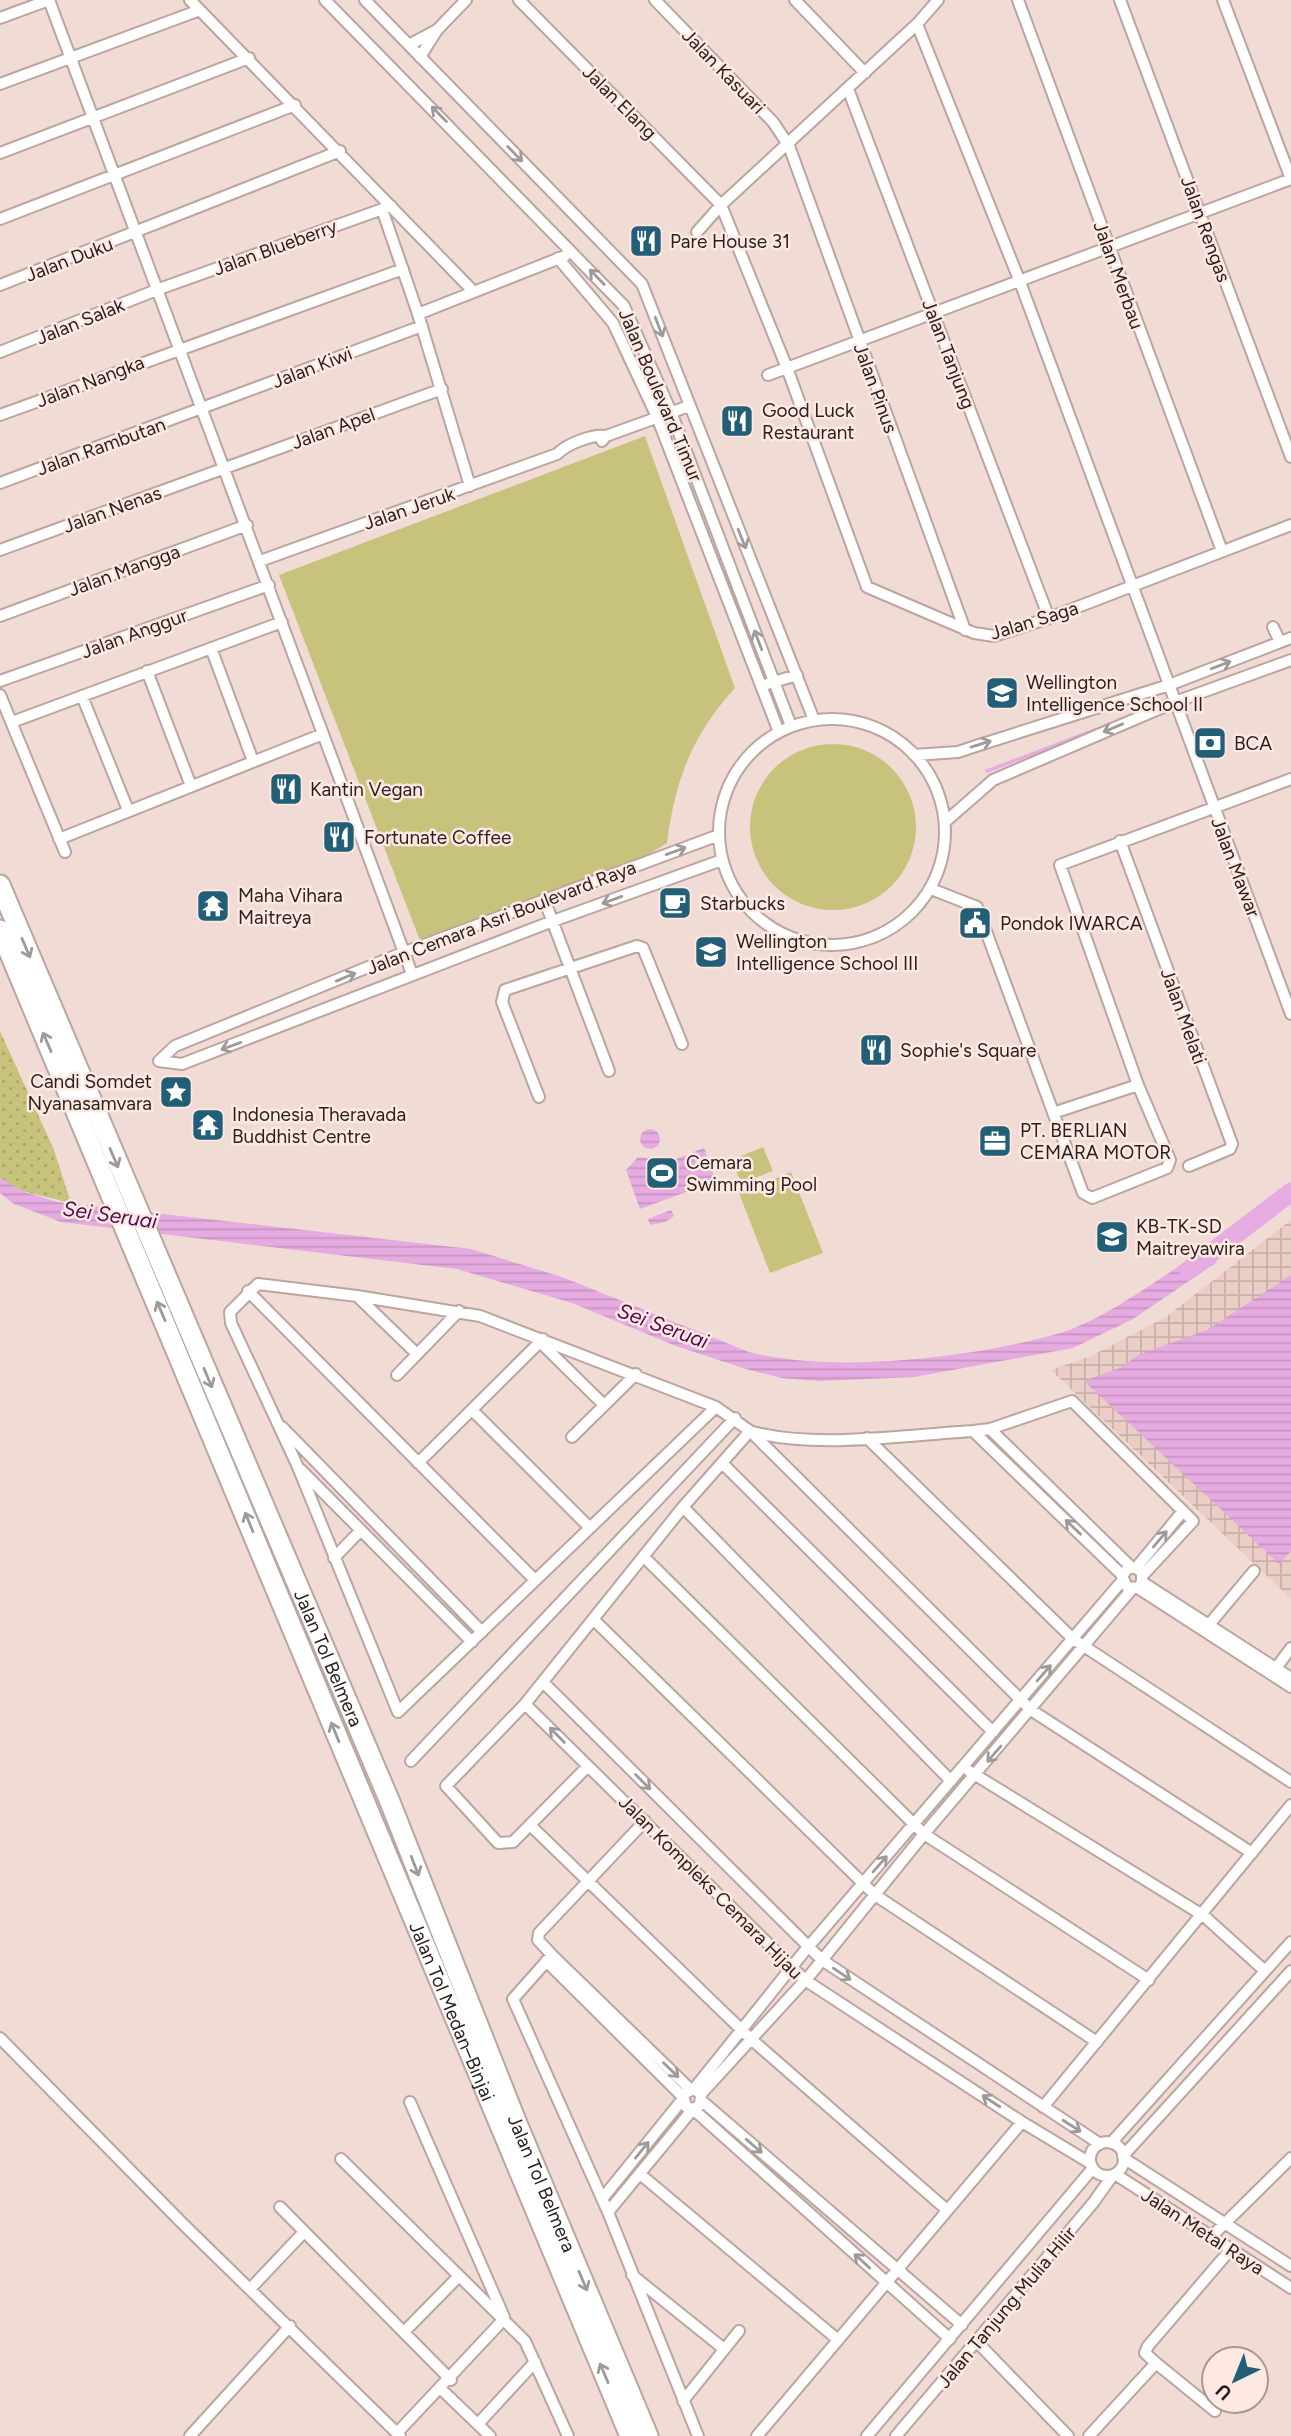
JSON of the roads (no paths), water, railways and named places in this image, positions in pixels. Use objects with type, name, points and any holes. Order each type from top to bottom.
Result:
[{"type":"highway","name":"Jalan Tol Belmera","points":[[0,885],[120,1195]]},
{"type":"highway","name":"Jalan Tol Belmera","points":[[0,930],[390,1802],[516,2121],[648,2436]]},
{"type":"highway","name":"Jalan Tol Belmera","points":[[143,1247],[371,1820]]},
{"type":"highway","name":"Jalan Tol Medan–Binjai","points":[[371,1820],[630,2436]]},
{"type":"street","points":[[0,18],[49,0],[181,347],[412,974]]},
{"type":"street","points":[[190,0],[340,151],[387,208],[473,290]]},
{"type":"street","name":"Jalan Boulevard Timur","points":[[325,0],[624,306],[671,412],[791,726]]},
{"type":"street","name":"Jalan Boulevard Timur","points":[[365,0],[642,285],[814,720]]},
{"type":"street","points":[[420,57],[438,30],[466,0]]},
{"type":"street","name":"Jalan Elang","points":[[519,0],[721,205]]},
{"type":"street","name":"Jalan Kasuari","points":[[655,0],[773,122],[789,146]]},
{"type":"street","points":[[795,0],[865,73]]},
{"type":"street","points":[[697,232],[721,205],[789,146],[917,24],[938,0]]},
{"type":"street","name":"Jalan Merbau","points":[[1018,0],[1222,551]]},
{"type":"street","name":"Jalan Rengas","points":[[1120,0],[1291,457]]},
{"type":"street","points":[[768,375],[1291,179],[1223,0]]},
{"type":"street","points":[[0,84],[200,10]]},
{"type":"street","name":"Jalan Mawar","points":[[917,24],[1020,282],[1291,1014]]},
{"type":"street","points":[[409,45],[438,30]]},
{"type":"street","points":[[0,153],[249,58]]},
{"type":"street","name":"Jalan Tanjung","points":[[848,89],[1049,618]]},
{"type":"street","points":[[0,219],[295,105]]},
{"type":"street","name":"Jalan Pinus","points":[[789,146],[965,630]]},
{"type":"street","name":"Jalan Duku","points":[[0,285],[340,151]]},
{"type":"street","points":[[721,205],[787,368]]},
{"type":"street","points":[[387,208],[403,269],[470,486]]},
{"type":"street","name":"Jalan Blueberry","points":[[159,289],[387,208]]},
{"type":"street","points":[[418,314],[473,290],[575,253]]},
{"type":"street","name":"Jalan Boulevard Timur","points":[[558,258],[613,323],[657,417],[779,732]]},
{"type":"street","name":"Jalan Nangka","points":[[0,415],[181,347],[403,269]]},
{"type":"street","name":"Jalan Salak","points":[[0,352],[159,289]]},
{"type":"street","name":"Jalan Kiwi","points":[[203,409],[422,326]]},
{"type":"street","name":"Jalan Saga","points":[[787,368],[863,581],[869,589],[981,636],[994,636],[1049,618],[1291,525]]},
{"type":"street","name":"Jalan Apel","points":[[225,467],[442,389]]},
{"type":"street","name":"Jalan Jeruk","points":[[260,561],[557,454],[565,455],[601,442],[606,436],[689,405]]},
{"type":"street","name":"Jalan Rambutan","points":[[0,484],[203,409]]},
{"type":"street","name":"Jalan Nenas","points":[[0,550],[225,467]]},
{"type":"street","name":"Jalan Mangga","points":[[0,616],[247,525]]},
{"type":"street","name":"Jalan Anggur","points":[[0,681],[269,585]]},
{"type":"street","points":[[12,722],[282,622]]},
{"type":"street","points":[[914,755],[958,752],[1169,685],[1286,640],[1273,626]]},
{"type":"street","points":[[211,648],[253,761]]},
{"type":"street","points":[[945,822],[993,780],[1175,702],[1291,660]]},
{"type":"street","points":[[147,671],[191,786]]},
{"type":"street","points":[[761,687],[797,675]]},
{"type":"street","points":[[0,695],[65,852]]},
{"type":"street","points":[[82,696],[128,810]]},
{"type":"street","points":[[814,720],[850,720],[868,725],[893,737],[914,755],[935,786],[945,822],[943,856],[931,889],[914,911],[881,934],[858,943],[817,944],[793,939],[763,922],[738,895],[722,860],[720,810],[734,775],[749,754],[791,726],[814,720]]},
{"type":"street","points":[[59,839],[323,734]]},
{"type":"street","points":[[931,889],[977,907],[1083,1193],[1092,1198],[1170,1166],[1170,1160],[1138,1085],[1060,866],[1120,841],[1291,779]]},
{"type":"street","name":"Jalan Cemara Asri Boulevard Raya","points":[[719,835],[405,952],[286,1003],[175,1046],[159,1060],[182,1064],[412,974],[722,860]]},
{"type":"street","name":"Jalan Melati","points":[[1120,841],[1232,1144],[1230,1149],[1189,1166]]},
{"type":"street","points":[[544,899],[609,1072]]},
{"type":"street","points":[[539,1097],[502,997],[505,990],[638,946],[643,948],[682,1045]]},
{"type":"street","points":[[286,1003],[295,1022]]},
{"type":"street","points":[[1053,1113],[1138,1085]]},
{"type":"street","points":[[716,1406],[402,1710],[396,1711],[298,1467],[229,1316],[232,1308],[258,1284],[458,1311],[636,1374],[716,1406],[750,1431],[1031,1710],[1252,1853]]},
{"type":"street","points":[[248,1291],[535,1580]]},
{"type":"street","points":[[358,1296],[417,1353]]},
{"type":"street","points":[[397,1375],[458,1311]]},
{"type":"street","points":[[418,1463],[542,1340]]},
{"type":"street","points":[[542,1340],[604,1405]]},
{"type":"street","points":[[572,1437],[636,1374]]},
{"type":"street","points":[[602,2199],[692,2095],[806,1950],[1020,1700],[1078,1642],[1133,1578],[1193,1523],[1072,1401],[990,1429],[973,1431],[867,1438],[778,1438],[750,1431]]},
{"type":"street","points":[[472,1410],[589,1527]]},
{"type":"street","points":[[411,1761],[735,1418]]},
{"type":"street","points":[[275,1420],[482,1632]]},
{"type":"street","points":[[990,1429],[1133,1578]]},
{"type":"street","points":[[588,1766],[513,1842],[501,1845],[446,1786],[525,1704],[683,1507],[750,1431]]},
{"type":"street","points":[[973,1431],[1133,1578],[1273,1671],[1291,1687]]},
{"type":"street","points":[[867,1438],[1078,1642],[1291,1782]]},
{"type":"street","points":[[722,1463],[993,1732]]},
{"type":"street","points":[[298,1467],[472,1642]]},
{"type":"street","points":[[683,1507],[951,1781]]},
{"type":"street","points":[[334,1558],[361,1530]]},
{"type":"street","points":[[644,1557],[924,1834],[1149,1980]]},
{"type":"street","points":[[1207,1628],[1254,1571]]},
{"type":"street","points":[[594,1620],[875,1895],[1097,2042]]},
{"type":"street","points":[[950,2339],[693,2109],[686,2107],[692,2095],[751,2039],[808,1978],[924,1834],[1031,1710],[1078,1642]]},
{"type":"street","points":[[1273,1671],[1291,1648]]},
{"type":"street","points":[[1273,1671],[1291,1678]]},
{"type":"street","name":"Jalan Kompleks Cemara Hijau","points":[[542,1682],[820,1962],[1043,2107],[1106,2144]]},
{"type":"street","name":"Jalan Kompleks Cemara Hijau","points":[[525,1704],[793,1966],[1091,2166]]},
{"type":"street","points":[[963,1767],[1204,1916],[1265,1971]]},
{"type":"street","points":[[1043,2107],[1204,1916],[1291,1805]]},
{"type":"street","points":[[645,1821],[539,1933],[538,1940],[549,1958],[692,2095],[961,2325]]},
{"type":"street","points":[[530,1825],[589,1879],[741,2030],[947,2210]]},
{"type":"street","points":[[867,2436],[1091,2166],[1092,2152],[1106,2144],[1291,1942]]},
{"type":"street","points":[[549,1958],[513,1999],[608,2212],[630,2273],[698,2436]]},
{"type":"street","points":[[1091,2166],[1102,2175],[1114,2175],[1124,2157],[1291,1971]]},
{"type":"street","points":[[0,2038],[399,2435],[504,2319]]},
{"type":"street","points":[[410,2102],[504,2319]]},
{"type":"street","points":[[608,2212],[693,2109]]},
{"type":"street","points":[[757,2436],[1022,2122]]},
{"type":"street","points":[[1106,2144],[1217,2229],[1291,2266]]},
{"type":"street","points":[[1217,2229],[1291,2158]]},
{"type":"street","points":[[341,2159],[525,2341],[568,2436]]},
{"type":"street","points":[[640,2174],[837,2339]]},
{"type":"street","name":"Jalan Metal Raya","points":[[1114,2175],[1217,2229],[1231,2249],[1291,2288]]},
{"type":"street","name":"Jalan Tanjung Mulia Hilir","points":[[896,2436],[977,2343],[1114,2175]]},
{"type":"street","points":[[280,2207],[451,2379]]},
{"type":"street","points":[[250,2289],[304,2232]]},
{"type":"street","points":[[1200,2399],[1145,2353],[1148,2346],[1231,2249]]},
{"type":"street","points":[[630,2273],[724,2349]]},
{"type":"street","points":[[404,2332],[458,2277]]},
{"type":"street","points":[[190,2436],[290,2326]]},
{"type":"street","points":[[683,2401],[739,2331]]},
{"type":"street","points":[[977,2343],[1068,2436]]},
{"type":"street","points":[[478,2424],[536,2362]]},
{"type":"street","points":[[1088,2436],[1156,2363]]},
{"type":"street","points":[[441,2389],[491,2436]]},
{"type":"street","points":[[199,2427],[208,2436]]},
{"type":"water","points":[[646,1129],[654,1129],[660,1139],[654,1149],[646,1149],[640,1143],[640,1135]]},
{"type":"water","points":[[704,1148],[716,1181],[640,1209],[626,1170],[638,1157],[671,1161]]},
{"type":"water","points":[[0,1178],[22,1191],[57,1202],[471,1249],[562,1277],[749,1352],[783,1359],[821,1362],[946,1356],[1026,1342],[1060,1333],[1095,1318],[1203,1250],[1217,1262],[1133,1319],[1073,1348],[914,1377],[820,1381],[781,1378],[746,1369],[676,1346],[572,1303],[457,1269],[61,1222],[14,1204],[0,1193]]},
{"type":"water","points":[[671,1210],[674,1216],[665,1222],[650,1225],[648,1219]]},
{"type":"water","points":[[1291,1275],[1291,1551],[1279,1564],[1084,1381],[1120,1368],[1138,1355],[1207,1330]]},
{"type":"waterway","points":[[987,771],[1111,724]]},
{"type":"waterway","name":"Sei Seruai","points":[[1189,1270],[1291,1192]]},
{"type":"place","name":"Pare House 31","points":[[646,241]]},
{"type":"place","name":"Good Luck Restaurant","points":[[737,421]]},
{"type":"place","name":"Wellington Intelligence School II","points":[[1002,693]]},
{"type":"place","name":"BCA","points":[[1210,743]]},
{"type":"place","name":"Kantin Vegan","points":[[286,789]]},
{"type":"place","name":"Fortunate Coffee","points":[[339,837]]},
{"type":"place","name":"Starbucks","points":[[675,903]]},
{"type":"place","name":"Maha Vihara Maitreya","points":[[213,906]]},
{"type":"place","name":"Pondok IWARCA","points":[[975,923]]},
{"type":"place","name":"Wellington Intelligence School III","points":[[711,952]]},
{"type":"place","name":"Sophie's Square","points":[[876,1050]]},
{"type":"place","name":"Candi Somdet Nyanasamvara","points":[[176,1092]]},
{"type":"place","name":"Indonesia Theravada Buddhist Centre","points":[[208,1125]]},
{"type":"place","name":"PT. BERLIAN CEMARA MOTOR","points":[[995,1141]]},
{"type":"place","name":"Cemara Swimming Pool","points":[[662,1173]]},
{"type":"place","name":"KB-TK-SD Maitreyawira","points":[[1112,1237]]}]
